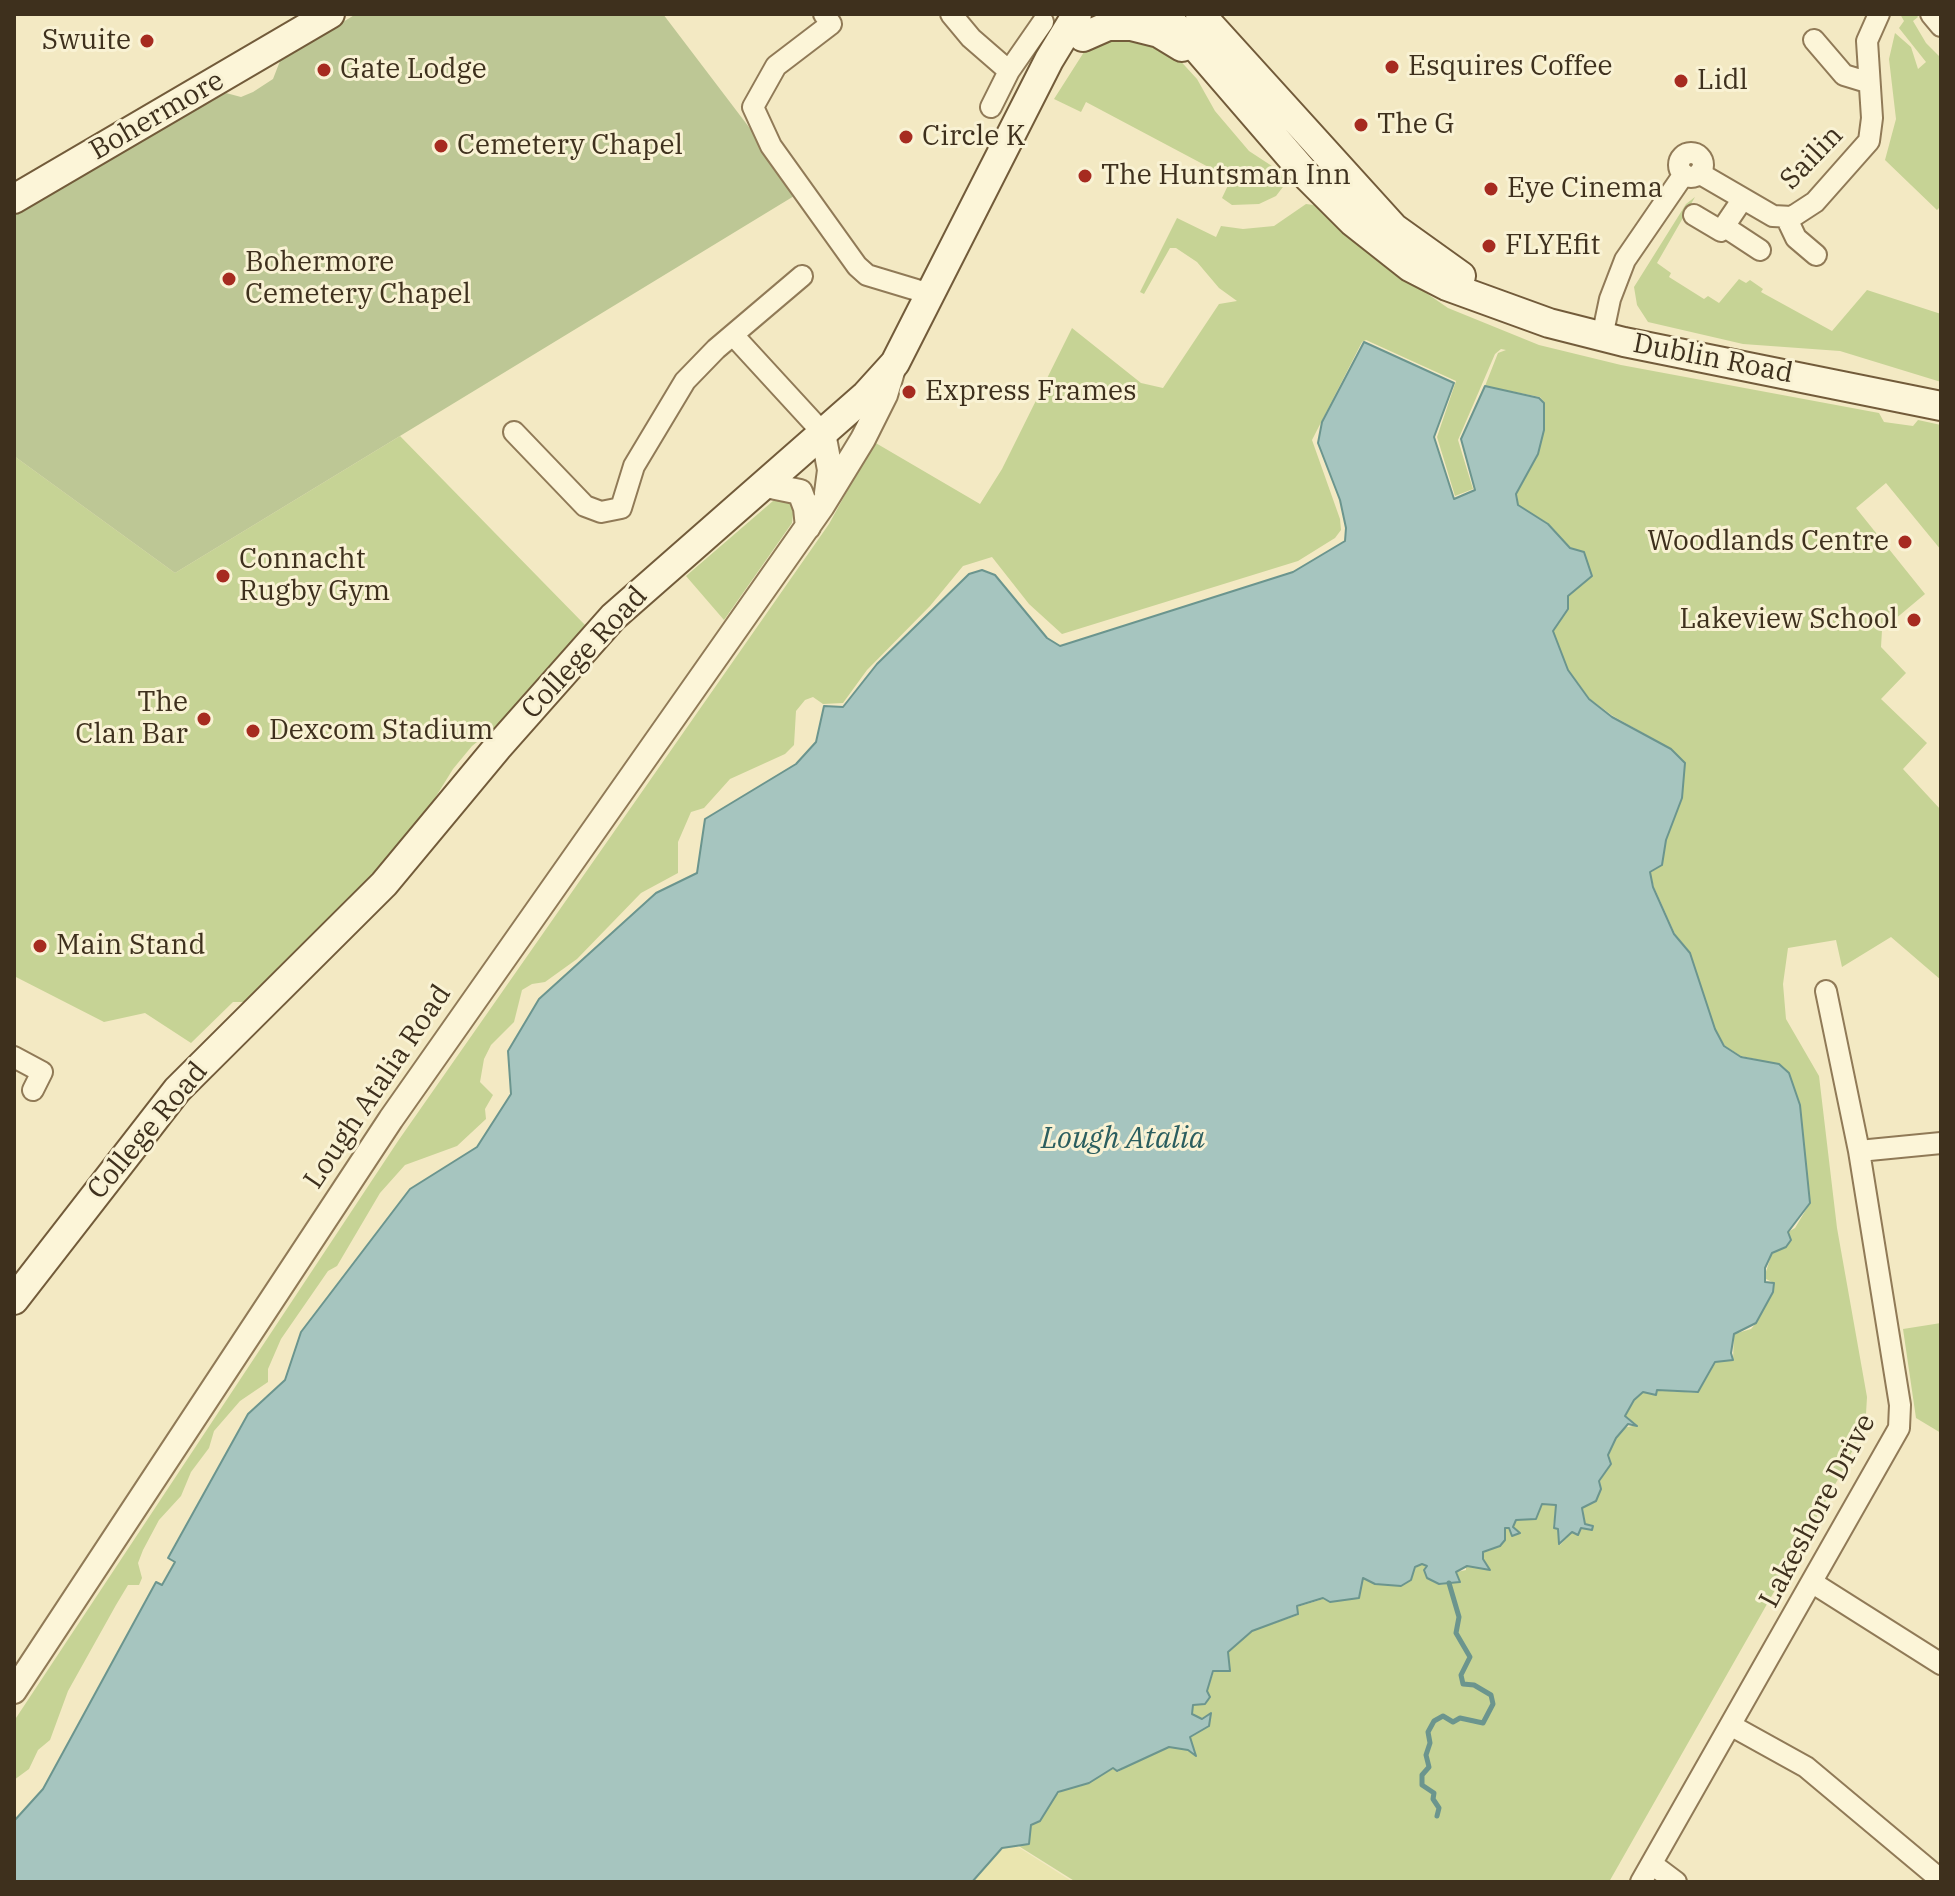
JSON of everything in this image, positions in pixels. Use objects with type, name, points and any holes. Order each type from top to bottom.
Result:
[{"type":"main road","name":"Bohermore","points":[[14,199],[243,66],[307,22],[330,14]]},
{"type":"main road","name":"College Road","points":[[14,1300],[177,1090],[384,884],[497,748],[613,617],[866,395],[895,363],[1030,101],[1080,25],[1104,14]]},
{"type":"main road","name":"Dublin Road","points":[[1162,14],[1213,67],[1309,178],[1353,222],[1410,267],[1447,286],[1549,323],[1602,337],[1941,406]]},
{"type":"main road","name":"Dublin Road","points":[[1200,14],[1394,228],[1489,299]]},
{"type":"main road","points":[[1080,25],[1148,29],[1213,67]]},
{"type":"street","points":[[824,14],[831,24],[776,66],[753,107],[771,146],[857,266],[867,275],[930,294]]},
{"type":"street","points":[[951,14],[971,38],[1009,71]]},
{"type":"street","name":"Sailin","points":[[1602,337],[1610,299],[1625,260],[1692,173],[1773,216],[1786,217],[1798,214],[1815,202],[1869,141],[1872,118],[1867,82],[1867,41],[1879,14]]},
{"type":"street","points":[[1931,14],[1941,26]]},
{"type":"street","points":[[991,107],[1009,71],[1043,22]]},
{"type":"street","points":[[1814,40],[1844,75],[1867,82]]},
{"type":"street","name":"Sailin","points":[[1725,227],[1742,200]]},
{"type":"street","points":[[1694,215],[1714,229],[1725,227],[1760,250]]},
{"type":"street","name":"Sailin","points":[[1786,217],[1796,238],[1816,255]]},
{"type":"street","points":[[514,432],[585,506],[601,512],[621,508],[634,466],[671,400],[701,363],[802,276]]},
{"type":"street","points":[[733,335],[823,433]]},
{"type":"street","name":"Lough Atalia Road","points":[[14,1691],[391,1119],[808,527],[868,428],[895,363]]},
{"type":"street","name":"Lough Atalia Road","points":[[823,433],[830,470],[826,499]]},
{"type":"street","points":[[766,485],[800,492],[808,527]]},
{"type":"street","name":"Lakeshore Drive","points":[[1641,1882],[1899,1428],[1900,1405],[1859,1151],[1826,991]]},
{"type":"street","points":[[14,1057],[42,1072],[33,1090]]},
{"type":"street","points":[[1859,1151],[1941,1143]]},
{"type":"street","points":[[1813,1583],[1941,1664]]},
{"type":"street","points":[[1732,1726],[1806,1767],[1941,1880]]},
{"type":"street","points":[[1652,1864],[1676,1882]]},
{"type":"shaded area","points":[[1015,1845],[1073,1882],[973,1882],[1002,1848]]},
{"type":"green space","points":[[356,14],[663,14],[799,193],[175,573],[14,456],[14,214],[226,93],[241,97],[253,92],[273,79],[280,61]]},
{"type":"green space","points":[[1900,14],[1916,14],[1918,17],[1913,21],[1926,43],[1941,58],[1941,206],[1937,210],[1885,160],[1896,119],[1889,59],[1895,33],[1911,47],[1918,69],[1926,62],[1899,28],[1904,21]]},
{"type":"green space","points":[[1110,39],[1145,41],[1175,55],[1197,79],[1215,111],[1249,151],[1278,170],[1286,183],[1276,196],[1259,204],[1232,205],[1222,198],[1231,179],[1086,102],[1081,112],[1054,99],[1084,52]]},
{"type":"green space","points":[[1695,197],[1657,263],[1671,273],[1669,277],[1704,299],[1708,296],[1719,303],[1739,279],[1746,283],[1750,280],[1763,289],[1761,292],[1832,331],[1867,290],[1941,314],[1941,382],[1840,351],[1743,344],[1648,322],[1637,305],[1634,287],[1686,204]]},
{"type":"green space","points":[[1306,204],[1314,205],[1387,266],[1448,308],[1539,345],[1621,365],[1879,413],[1884,422],[1913,426],[1918,420],[1941,425],[1941,550],[1886,483],[1856,508],[1925,594],[1882,630],[1881,647],[1906,673],[1881,699],[1927,743],[1903,769],[1941,810],[1941,980],[1891,937],[1842,967],[1836,940],[1788,948],[1783,984],[1786,1019],[1819,1076],[1837,1228],[1867,1397],[1866,1414],[1859,1438],[1837,1481],[1609,1882],[1076,1882],[1017,1845],[1029,1844],[1031,1825],[1040,1821],[1052,1798],[1066,1788],[1081,1786],[1113,1769],[1118,1772],[1138,1759],[1169,1747],[1188,1750],[1196,1756],[1189,1737],[1209,1726],[1211,1714],[1202,1718],[1191,1714],[1193,1705],[1205,1704],[1210,1697],[1207,1691],[1214,1671],[1230,1671],[1228,1652],[1252,1631],[1298,1615],[1297,1607],[1323,1599],[1330,1602],[1359,1598],[1363,1578],[1375,1584],[1401,1586],[1411,1580],[1415,1568],[1422,1564],[1426,1566],[1427,1578],[1439,1585],[1460,1582],[1457,1572],[1466,1570],[1466,1566],[1490,1570],[1483,1559],[1484,1552],[1500,1546],[1505,1540],[1504,1528],[1509,1528],[1513,1536],[1520,1533],[1513,1527],[1516,1520],[1536,1519],[1542,1504],[1556,1505],[1553,1528],[1558,1529],[1560,1545],[1572,1532],[1578,1534],[1581,1528],[1592,1530],[1592,1525],[1585,1524],[1583,1508],[1596,1500],[1601,1489],[1600,1481],[1611,1463],[1609,1455],[1615,1438],[1623,1428],[1637,1425],[1625,1415],[1634,1400],[1643,1392],[1656,1395],[1657,1390],[1698,1393],[1716,1362],[1733,1360],[1734,1334],[1751,1329],[1773,1292],[1774,1283],[1764,1278],[1772,1253],[1791,1240],[1788,1232],[1795,1228],[1810,1203],[1800,1106],[1789,1073],[1778,1064],[1741,1056],[1725,1046],[1715,1029],[1690,952],[1675,934],[1650,873],[1662,865],[1666,840],[1682,798],[1685,763],[1671,749],[1590,699],[1568,670],[1553,631],[1568,609],[1568,596],[1592,576],[1584,552],[1570,548],[1549,524],[1518,505],[1517,493],[1538,454],[1544,430],[1545,403],[1540,397],[1485,386],[1498,353],[1506,350],[1501,349],[1495,354],[1458,440],[1473,489],[1455,496],[1437,437],[1456,381],[1366,340],[1362,342],[1312,440],[1340,519],[1341,530],[1335,538],[1298,561],[1062,634],[1029,604],[992,557],[963,566],[930,606],[867,670],[843,703],[823,704],[813,697],[805,700],[796,711],[794,745],[785,754],[730,779],[704,808],[691,812],[678,842],[678,873],[641,893],[577,959],[545,982],[522,990],[514,1022],[491,1045],[484,1059],[480,1082],[493,1095],[485,1109],[486,1119],[457,1146],[405,1165],[380,1193],[337,1266],[328,1271],[281,1339],[268,1369],[268,1382],[240,1401],[214,1431],[209,1448],[191,1472],[181,1496],[159,1520],[143,1550],[138,1563],[142,1578],[139,1585],[128,1585],[68,1691],[50,1740],[38,1750],[29,1769],[14,1780],[14,1721],[398,1141],[829,524],[874,442],[980,504],[1002,469],[1072,328],[1141,383],[1163,388],[1219,304],[1237,301],[1219,288],[1197,262],[1176,248],[1170,248],[1144,294],[1140,292],[1177,218],[1216,237],[1221,226],[1243,229],[1274,226]]},
{"type":"green space","name":"Dexcom Stadium","points":[[400,436],[587,627],[511,715],[472,746],[453,769],[422,819],[359,891],[247,1002],[233,1002],[191,1043],[145,1013],[104,1022],[14,976],[14,456],[175,573]]},
{"type":"green space","points":[[786,498],[794,505],[792,523],[724,620],[686,576],[773,501]]},
{"type":"green space","points":[[1941,1323],[1941,1433],[1916,1418],[1903,1329]]},
{"type":"water","name":"Lough Atalia","points":[[1364,342],[1454,383],[1434,437],[1454,499],[1475,490],[1461,439],[1485,386],[1539,398],[1544,403],[1544,430],[1538,454],[1516,494],[1518,505],[1548,524],[1570,548],[1584,552],[1592,576],[1568,596],[1568,609],[1553,631],[1568,670],[1589,699],[1612,717],[1671,749],[1685,763],[1682,798],[1666,840],[1662,865],[1650,872],[1653,887],[1674,934],[1690,953],[1715,1029],[1724,1046],[1741,1057],[1779,1064],[1789,1073],[1800,1105],[1810,1203],[1788,1232],[1791,1240],[1786,1247],[1772,1253],[1765,1268],[1765,1282],[1774,1283],[1773,1292],[1756,1323],[1734,1334],[1733,1360],[1715,1362],[1698,1392],[1657,1390],[1656,1395],[1643,1392],[1634,1400],[1625,1416],[1637,1426],[1628,1424],[1616,1438],[1608,1455],[1611,1464],[1599,1481],[1601,1489],[1596,1501],[1582,1508],[1585,1524],[1593,1526],[1592,1530],[1581,1528],[1578,1535],[1572,1532],[1559,1544],[1558,1529],[1554,1528],[1556,1505],[1542,1504],[1536,1519],[1516,1520],[1513,1527],[1520,1533],[1512,1536],[1509,1528],[1505,1528],[1505,1540],[1500,1546],[1483,1552],[1483,1559],[1490,1570],[1467,1566],[1456,1572],[1460,1582],[1439,1584],[1427,1578],[1424,1570],[1427,1566],[1422,1564],[1415,1567],[1411,1580],[1401,1586],[1375,1584],[1363,1578],[1359,1598],[1330,1602],[1323,1598],[1297,1606],[1298,1614],[1252,1631],[1228,1652],[1230,1671],[1213,1671],[1207,1691],[1210,1697],[1205,1704],[1193,1705],[1192,1714],[1202,1719],[1211,1713],[1209,1726],[1190,1737],[1196,1756],[1188,1750],[1169,1747],[1117,1771],[1113,1768],[1089,1783],[1058,1792],[1040,1821],[1031,1825],[1029,1844],[1002,1848],[972,1882],[14,1882],[14,1821],[43,1789],[156,1582],[162,1585],[175,1562],[168,1558],[248,1414],[285,1380],[301,1332],[410,1189],[477,1147],[511,1094],[508,1051],[539,999],[656,893],[697,873],[705,819],[796,764],[816,742],[824,706],[843,707],[877,664],[969,574],[982,570],[995,575],[1047,638],[1060,646],[1293,572],[1345,541],[1346,528],[1340,500],[1318,443],[1322,422]]},
{"type":"waterway","points":[[1437,1816],[1439,1808],[1433,1799],[1434,1793],[1422,1785],[1422,1775],[1429,1767],[1426,1755],[1430,1743],[1428,1732],[1434,1721],[1443,1716],[1453,1722],[1460,1718],[1483,1723],[1493,1704],[1491,1695],[1474,1685],[1463,1684],[1461,1675],[1470,1657],[1456,1633],[1459,1617],[1449,1583]]},
{"type":"place","name":"Swuite","points":[[147,41]]},
{"type":"place","name":"Esquires Coffee","points":[[1392,67]]},
{"type":"place","name":"Gate Lodge","points":[[324,70]]},
{"type":"place","name":"Lidl","points":[[1681,81]]},
{"type":"place","name":"The G","points":[[1361,125]]},
{"type":"place","name":"Circle K","points":[[906,137]]},
{"type":"place","name":"Cemetery Chapel","points":[[441,146]]},
{"type":"place","name":"The Huntsman Inn","points":[[1085,176]]},
{"type":"place","name":"Eye Cinema","points":[[1491,189]]},
{"type":"place","name":"FLYEfit","points":[[1489,246]]},
{"type":"place","name":"Bohermore Cemetery Chapel","points":[[229,279]]},
{"type":"place","name":"Express Frames","points":[[909,392]]},
{"type":"place","name":"Woodlands Centre","points":[[1905,542]]},
{"type":"place","name":"Connacht Rugby Gym","points":[[223,576]]},
{"type":"place","name":"Lakeview School","points":[[1914,620]]},
{"type":"place","name":"The Clan Bar","points":[[204,719]]},
{"type":"place","name":"Dexcom Stadium","points":[[253,731]]},
{"type":"place","name":"Main Stand","points":[[40,946]]}]
